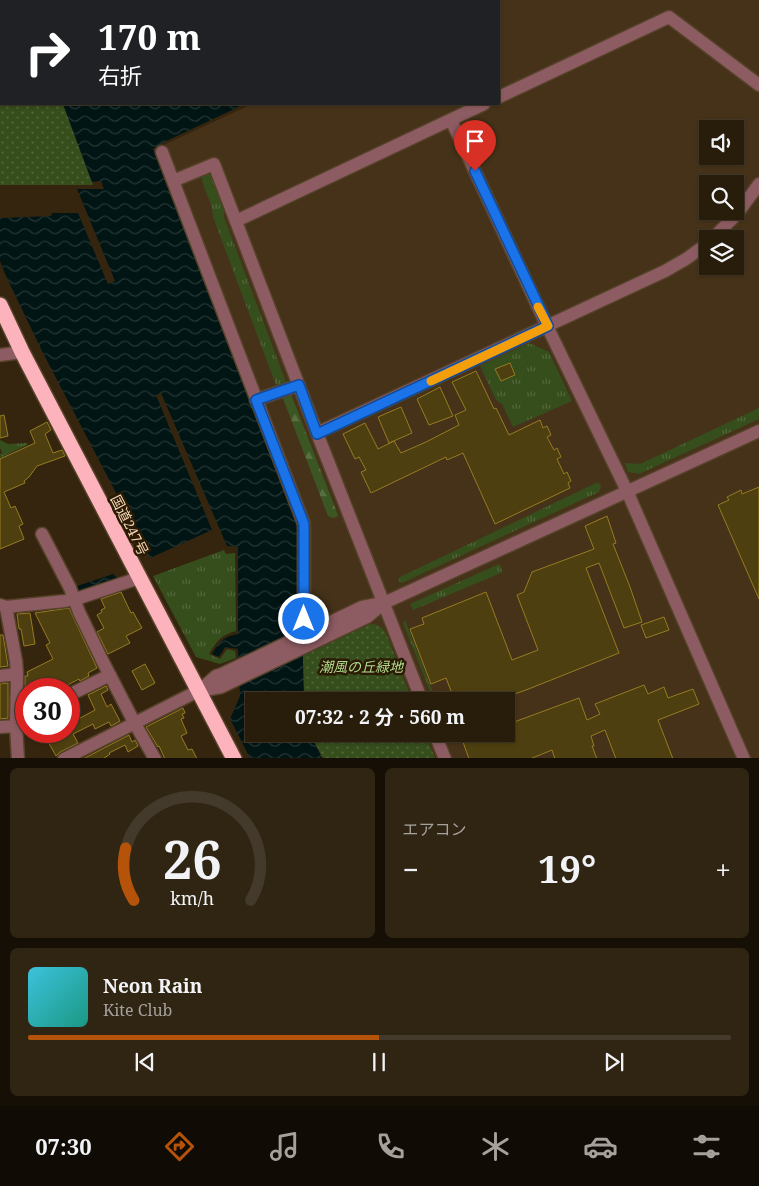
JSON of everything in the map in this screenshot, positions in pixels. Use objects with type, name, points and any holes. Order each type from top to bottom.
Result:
[{"type":"highway","name":"国道247号","points":[[0,304],[22,352],[234,758]]},
{"type":"street","points":[[500,97],[669,17],[759,85]]},
{"type":"street","points":[[236,221],[482,105]]},
{"type":"street","points":[[450,120],[628,491],[744,758]]},
{"type":"street","points":[[162,152],[304,524],[304,619]]},
{"type":"street","points":[[173,181],[214,164],[419,692]]},
{"type":"street","points":[[721,230],[737,214],[759,184]]},
{"type":"street","points":[[317,434],[664,271],[699,250]]},
{"type":"street","points":[[0,355],[22,352]]},
{"type":"street","points":[[256,400],[299,385]]},
{"type":"street","points":[[64,758],[199,691],[216,676],[224,679],[307,639],[367,617],[384,603],[759,431]]},
{"type":"street","points":[[42,534],[110,675],[154,758]]},
{"type":"street","points":[[17,678],[16,661],[3,606],[57,602],[73,595],[139,578]]},
{"type":"street","points":[[0,676],[17,674]]},
{"type":"street","points":[[80,690],[110,675]]},
{"type":"street","points":[[0,727],[15,722]]},
{"type":"street","points":[[438,742],[445,758]]},
{"type":"street","points":[[18,743],[18,758]]},
{"type":"shaded area","points":[[500,0],[759,0],[759,758],[323,758],[314,742],[515,742],[515,692],[304,692],[302,656],[153,150],[250,105],[500,105]]},
{"type":"green space","points":[[0,105],[63,105],[93,185],[0,185]]},
{"type":"green space","points":[[206,172],[211,174],[224,202],[224,217],[286,382],[277,388],[213,217],[211,204],[201,176]]},
{"type":"green space","points":[[529,343],[549,352],[572,401],[513,427],[502,404],[496,400],[480,366]]},
{"type":"green space","points":[[291,394],[338,515],[337,517],[328,516],[282,396]]},
{"type":"green space","points":[[759,408],[759,419],[639,474],[628,472],[625,463],[640,464]]},
{"type":"green space","points":[[0,440],[8,444],[28,443],[0,458],[2,453]]},
{"type":"green space","points":[[598,482],[601,486],[599,492],[402,583],[399,581],[398,578]]},
{"type":"green space","points":[[224,550],[226,554],[235,553],[236,631],[220,639],[209,654],[220,659],[227,649],[235,651],[236,658],[220,664],[196,657],[153,576]]},
{"type":"green space","points":[[499,564],[503,572],[413,610],[410,604]]},
{"type":"green space","points":[[405,620],[433,692],[430,692],[403,623]]},
{"type":"green space","name":"潮風の丘緑地","points":[[370,624],[380,626],[386,633],[409,692],[304,692],[302,656]]},
{"type":"green space","points":[[314,742],[428,742],[435,758],[323,758]]},
{"type":"water","points":[[63,105],[243,105],[153,149],[300,531],[304,692],[245,692],[245,742],[314,742],[322,758],[250,758],[230,719],[240,696],[238,649],[225,647],[219,657],[212,654],[222,640],[238,634],[238,547],[227,546],[161,393],[156,395],[212,530],[150,558],[43,353],[0,261],[0,218],[51,216],[52,213],[78,213],[108,284],[115,281],[77,189],[104,189],[101,181],[92,182]]},
{"type":"water","points":[[113,574],[117,578],[77,591],[74,587]]},
{"type":"building","points":[[510,363],[515,375],[501,381],[495,369]]},
{"type":"building","points":[[476,371],[509,435],[540,420],[543,428],[547,426],[551,435],[547,437],[554,450],[557,448],[561,457],[557,459],[564,474],[567,472],[571,481],[568,483],[570,488],[495,524],[463,453],[447,460],[446,457],[371,493],[361,472],[366,470],[359,457],[355,459],[343,434],[365,423],[378,449],[394,441],[401,453],[426,442],[459,425],[455,415],[466,410],[452,382]]},
{"type":"building","points":[[440,387],[453,416],[429,425],[417,399]]},
{"type":"building","points":[[401,407],[412,433],[389,443],[378,417]]},
{"type":"building","points":[[4,415],[8,436],[0,438],[0,416]]},
{"type":"building","points":[[47,422],[51,430],[45,434],[53,453],[62,450],[65,456],[37,466],[24,481],[25,483],[4,492],[11,508],[15,506],[23,524],[19,526],[24,539],[0,549],[0,459],[35,443],[30,431]]},
{"type":"building","points":[[759,487],[759,599],[718,505],[729,500],[727,497],[741,490],[742,494]]},
{"type":"building","points":[[607,516],[616,543],[613,544],[642,622],[624,628],[599,563],[586,568],[619,653],[515,694],[515,692],[451,692],[446,678],[431,684],[410,629],[424,624],[422,618],[486,592],[512,660],[538,650],[517,595],[524,592],[532,572],[594,549],[585,526]]},
{"type":"building","points":[[121,592],[131,613],[133,612],[142,628],[126,636],[130,643],[108,654],[97,632],[104,628],[97,615],[105,608],[101,599]]},
{"type":"building","points":[[69,608],[97,668],[88,673],[89,676],[80,681],[80,678],[25,678],[25,676],[28,676],[27,672],[53,659],[46,645],[50,643],[35,613]]},
{"type":"building","points":[[30,613],[35,644],[24,646],[17,614]]},
{"type":"building","points":[[664,617],[669,630],[646,638],[641,625]]},
{"type":"building","points":[[0,635],[3,635],[8,666],[0,667]]},
{"type":"building","points":[[145,664],[155,683],[142,690],[132,671]]},
{"type":"building","points":[[8,683],[8,718],[0,719],[0,684]]},
{"type":"building","points":[[644,685],[648,694],[664,687],[668,698],[693,689],[699,704],[658,720],[673,758],[616,758],[605,730],[591,736],[594,746],[592,746],[597,758],[555,758],[552,750],[532,758],[469,758],[463,742],[515,742],[515,722],[579,698],[587,720],[600,714],[595,704]]},
{"type":"building","points":[[106,686],[108,690],[101,694],[107,707],[111,704],[120,721],[111,726],[109,722],[95,729],[93,724],[80,730],[80,718],[95,710],[88,695]]},
{"type":"building","points":[[183,708],[185,713],[182,714],[184,718],[181,719],[187,733],[181,736],[188,750],[192,749],[196,758],[165,758],[146,727]]},
{"type":"building","points":[[129,735],[132,742],[135,740],[138,746],[128,752],[125,745],[109,753],[104,758],[85,758]]},
{"type":"building","points":[[49,743],[78,743],[60,752],[56,756]]},
{"type":"slow traffic","points":[[431,381],[548,326],[538,307]]},
{"type":"route","points":[[304,619],[304,524],[256,400],[299,385],[317,434],[548,326],[475,171]]}]
